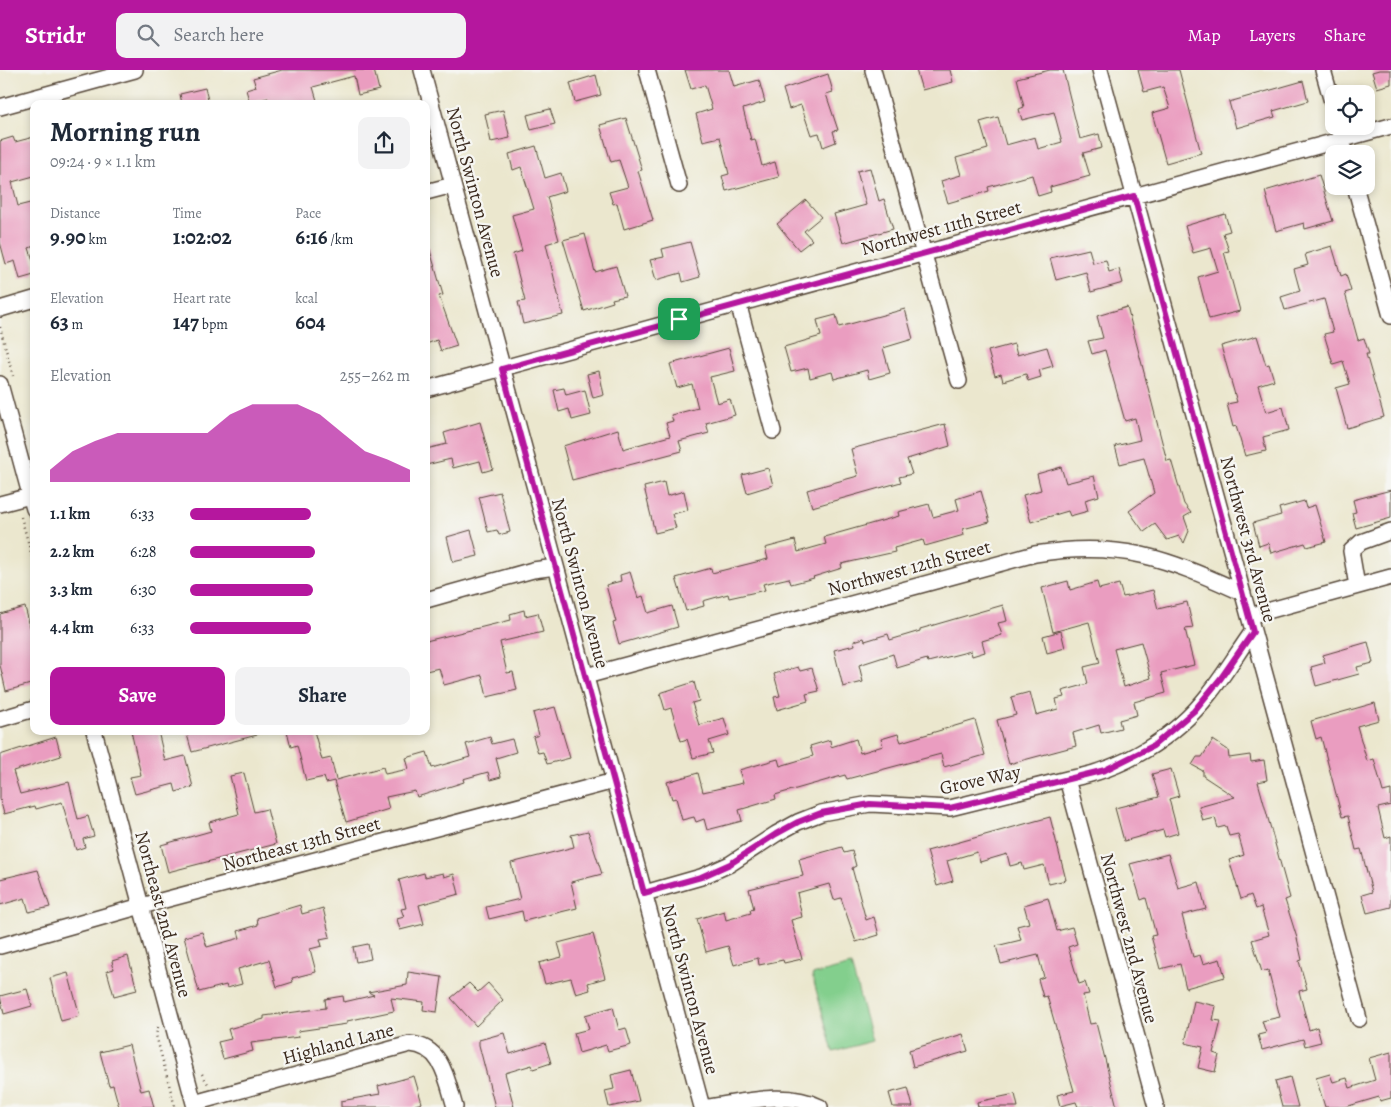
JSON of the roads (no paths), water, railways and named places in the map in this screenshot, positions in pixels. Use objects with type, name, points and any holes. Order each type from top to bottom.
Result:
[{"type":"street","points":[[0,107],[135,70]]},
{"type":"street","name":"North Swinton Avenue","points":[[422,70],[702,1107]]},
{"type":"street","points":[[648,70],[679,185]]},
{"type":"street","points":[[873,70],[959,381]]},
{"type":"street","name":"Northwest 3rd Avenue","points":[[1100,70],[1359,1019]]},
{"type":"street","points":[[1323,70],[1327,85]]},
{"type":"street","name":"Northwest 11th Street","points":[[430,389],[738,303],[1391,126]]},
{"type":"street","points":[[430,191],[453,184]]},
{"type":"street","points":[[1357,195],[1391,316]]},
{"type":"street","points":[[0,309],[30,300]]},
{"type":"street","points":[[738,303],[773,431]]},
{"type":"street","points":[[0,384],[30,489]]},
{"type":"street","points":[[0,504],[30,500]]},
{"type":"street","points":[[1357,586],[1351,551],[1361,542],[1391,531]]},
{"type":"street","name":"Northwest 12th Street","points":[[586,676],[1034,554],[1066,549],[1120,550],[1151,556],[1243,593]]},
{"type":"street","points":[[430,599],[533,570],[556,567]]},
{"type":"street","points":[[1249,616],[1391,577]]},
{"type":"street","name":"Grove Way","points":[[644,893],[701,877],[730,864],[783,830],[821,813],[870,804],[950,808],[1067,778],[1085,776],[1125,761],[1170,733],[1208,696],[1253,632]]},
{"type":"street","points":[[0,719],[30,710]]},
{"type":"street","name":"Northeast 2nd Avenue","points":[[95,735],[194,1105]]},
{"type":"street","name":"Northwest 2nd Avenue","points":[[1067,778],[1156,1107]]},
{"type":"street","name":"Northeast 13th Street","points":[[0,946],[141,906],[614,781]]},
{"type":"street","name":"Highland Lane","points":[[194,1105],[410,1044],[420,1044],[436,1055],[455,1107]]},
{"type":"street","points":[[708,1107],[752,1101],[794,1099],[820,1107]]}]
